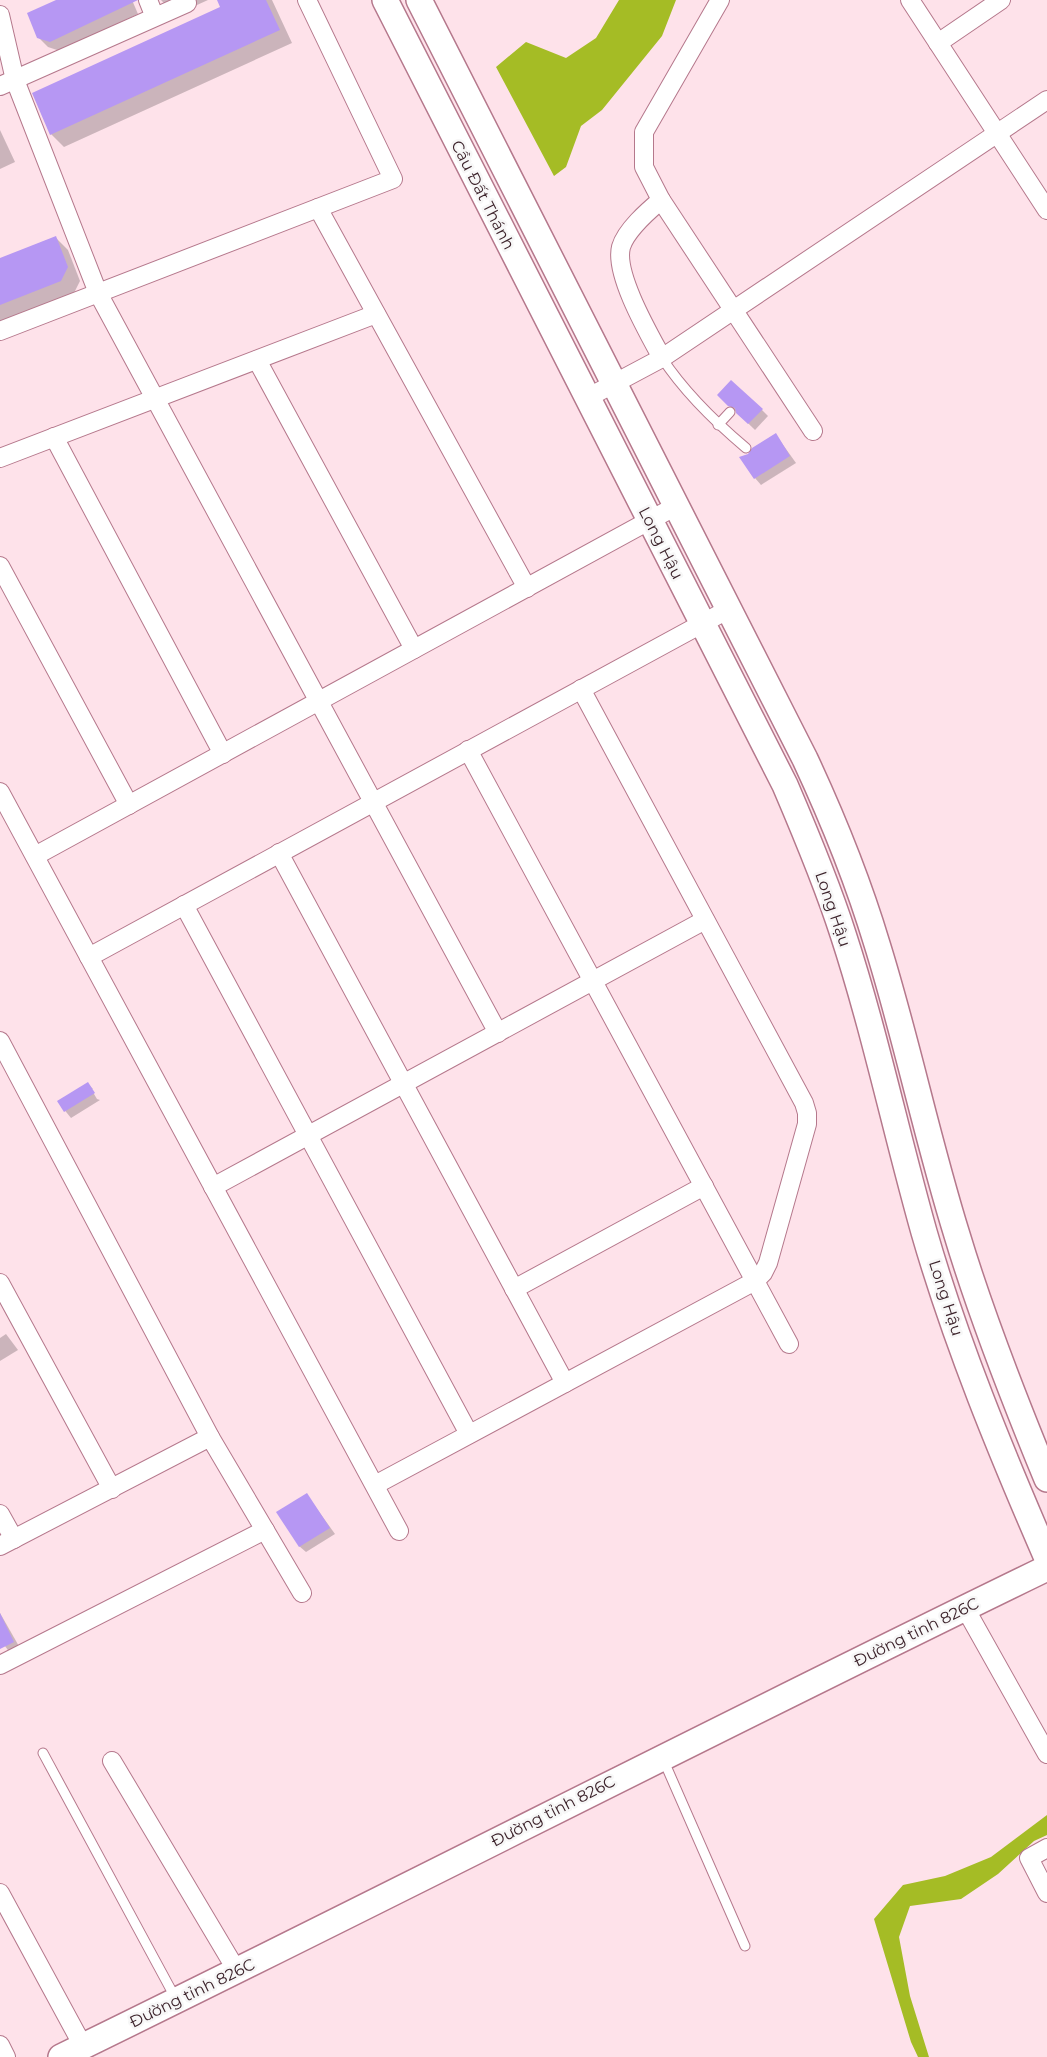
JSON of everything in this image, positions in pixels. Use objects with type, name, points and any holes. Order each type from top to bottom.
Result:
[{"type":"main road","name":"Cầu Đất Thánh","points":[[385,0],[534,293]]},
{"type":"main road","name":"Cầu Đất Thánh","points":[[419,0],[459,83],[560,279]]},
{"type":"main road","name":"Long Hậu","points":[[560,279],[729,608],[826,805],[859,890],[878,946],[956,1234],[1005,1372],[1047,1479]]},
{"type":"main road","name":"Long Hậu","points":[[534,293],[785,785],[826,885],[843,935],[942,1289],[981,1395],[1047,1558]]},
{"type":"main road","name":"Đường tỉnh 826C","points":[[72,2052],[662,1757],[1047,1568]]},
{"type":"street","points":[[0,331],[393,179],[307,0]]},
{"type":"street","points":[[720,0],[644,132],[644,167],[661,200],[735,309],[813,431]]},
{"type":"street","points":[[910,0],[1047,210]]},
{"type":"street","points":[[938,43],[1001,0]]},
{"type":"street","points":[[7,83],[151,8],[187,3]]},
{"type":"street","points":[[0,14],[7,83],[37,137],[98,293],[498,1032]]},
{"type":"street","points":[[587,398],[662,358],[1047,100]]},
{"type":"street","points":[[661,200],[636,224],[621,247],[621,270],[640,317],[662,358]]},
{"type":"street","points":[[318,208],[527,588]]},
{"type":"street","points":[[0,458],[376,314]]},
{"type":"street","points":[[257,360],[414,649]]},
{"type":"street","points":[[54,437],[223,754]]},
{"type":"street","points":[[35,856],[676,506]]},
{"type":"street","points":[[0,566],[128,805]]},
{"type":"street","points":[[89,957],[729,608]]},
{"type":"street","points":[[375,1485],[755,1281],[763,1273],[768,1263],[807,1124],[804,1104],[581,689]]},
{"type":"street","points":[[468,750],[789,1344]]},
{"type":"street","points":[[0,792],[400,1531]]},
{"type":"street","points":[[279,853],[565,1383]]},
{"type":"street","points":[[184,905],[470,1434]]},
{"type":"street","points":[[213,1187],[705,920]]},
{"type":"street","points":[[0,1041],[210,1437],[302,1593]]},
{"type":"street","points":[[514,1289],[704,1186]]},
{"type":"street","points":[[0,1283],[112,1489]]},
{"type":"street","points":[[0,1514],[7,1542],[210,1437]]},
{"type":"street","points":[[0,1665],[265,1530]]},
{"type":"street","points":[[965,1608],[1047,1754]]},
{"type":"street","points":[[112,1761],[237,1971]]},
{"type":"street","points":[[1047,1848],[1029,1858],[1047,1893]]},
{"type":"street","points":[[0,1893],[72,2052]]},
{"type":"street","points":[[0,2045],[6,2057]]},
{"type":"lane","points":[[662,358],[677,381],[718,425],[746,448]]},
{"type":"lane","points":[[718,425],[730,412]]},
{"type":"lane","points":[[43,1753],[177,2001]]},
{"type":"lane","points":[[662,1757],[745,1946]]},
{"type":"shaded area","points":[[619,0],[676,0],[662,36],[602,110],[581,126],[566,167],[554,176],[496,67],[526,42],[566,58],[596,38]]},
{"type":"shaded area","points":[[1047,1815],[1047,1835],[1034,1841],[998,1874],[961,1899],[910,1906],[899,1937],[910,1996],[929,2057],[918,2057],[911,2042],[874,1919],[903,1885],[945,1876],[991,1857]]},
{"type":"building","points":[[56,0],[138,0],[50,42],[37,38],[27,13]]},
{"type":"building","points":[[217,0],[266,0],[280,30],[50,135],[32,93],[220,7]]},
{"type":"building","points":[[56,236],[68,267],[61,281],[0,305],[0,258]]},
{"type":"building","points":[[731,380],[763,409],[748,424],[736,413],[735,408],[728,406],[717,395]]},
{"type":"building","points":[[776,433],[790,456],[754,479],[739,457],[748,454],[752,448]]},
{"type":"building","points":[[88,1082],[95,1093],[64,1112],[57,1101]]},
{"type":"building","points":[[307,1493],[330,1528],[299,1547],[276,1512]]},
{"type":"building","points":[[0,1613],[14,1642],[0,1649]]}]
